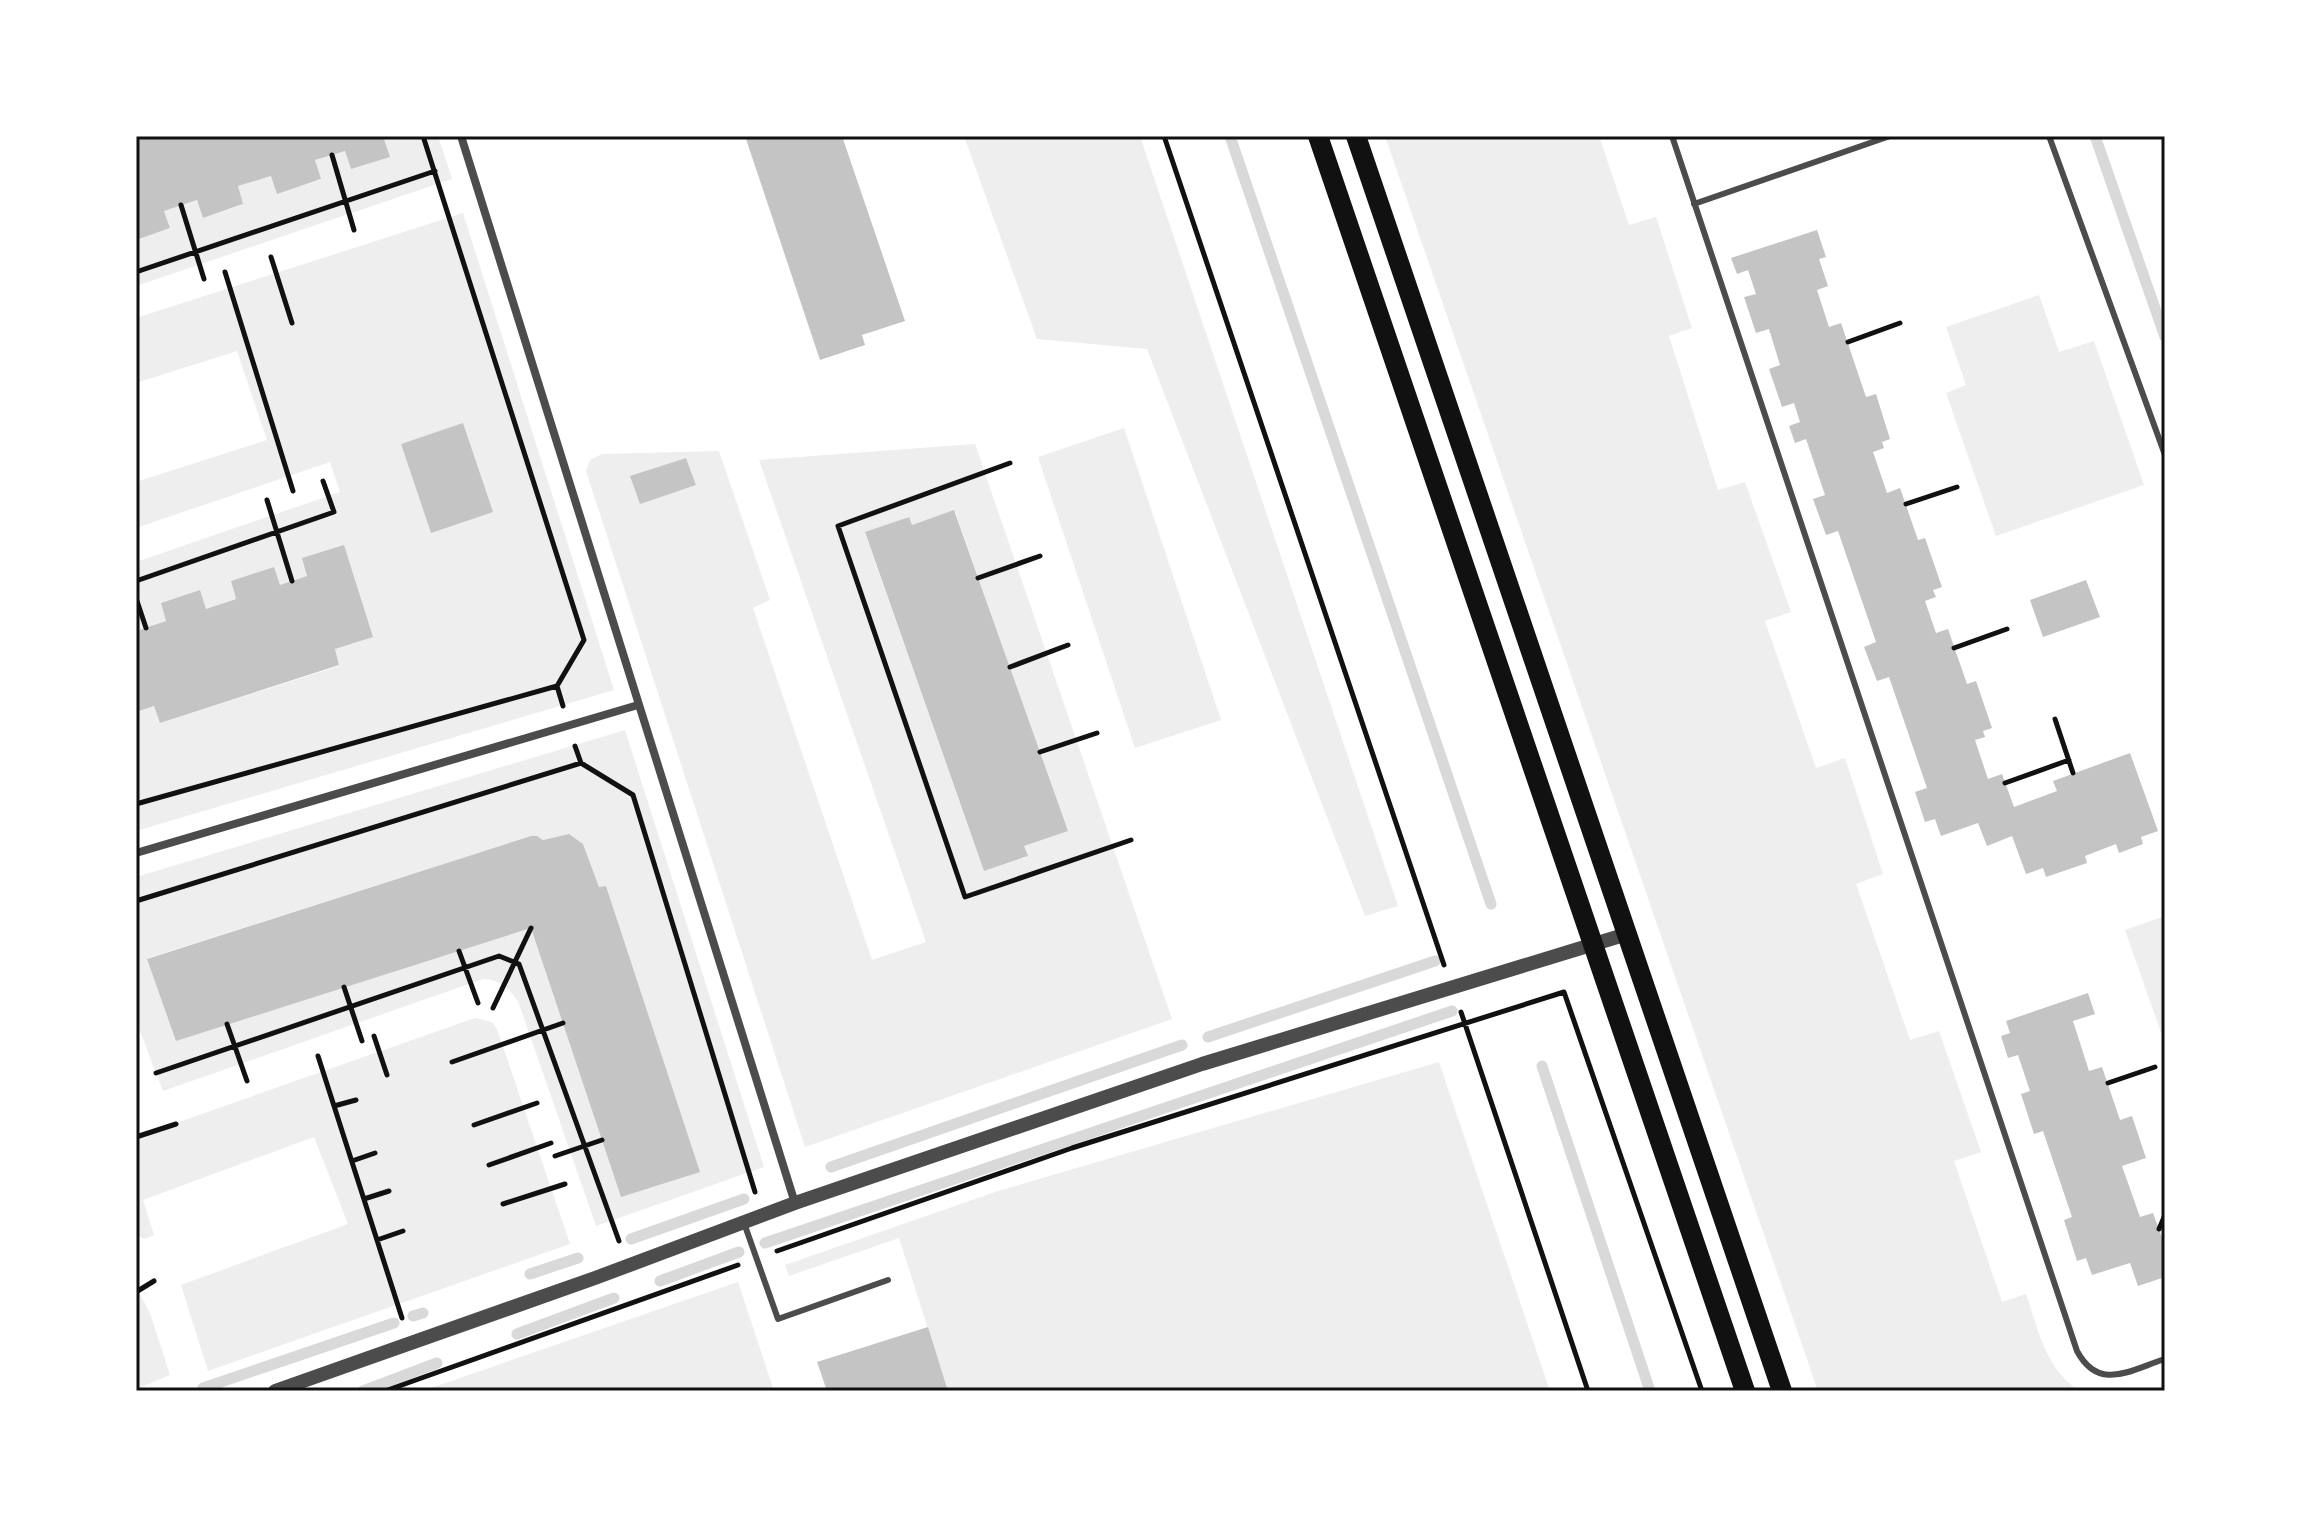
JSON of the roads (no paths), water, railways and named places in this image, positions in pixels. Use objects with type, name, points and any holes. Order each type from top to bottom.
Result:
[{"type":"main road","points":[[1318,136],[1745,1391]]},
{"type":"main road","points":[[1356,136],[1782,1391]]},
{"type":"street","points":[[461,136],[795,1203]]},
{"type":"street","points":[[136,853],[638,705]]},
{"type":"street","points":[[275,1391],[627,1267],[795,1203],[1202,1064],[1627,934]]},
{"type":"lane","points":[[1672,136],[2077,1351],[2087,1368],[2106,1376],[2165,1359]]},
{"type":"lane","points":[[1694,204],[1890,136]]},
{"type":"lane","points":[[2049,136],[2165,455]]},
{"type":"lane","points":[[744,1223],[778,1319],[888,1280]]},
{"type":"waterway","points":[[1230,136],[1491,904]]},
{"type":"waterway","points":[[2095,136],[2165,337]]},
{"type":"waterway","points":[[1208,1037],[1435,961]]},
{"type":"waterway","points":[[765,1243],[1452,1011]]},
{"type":"waterway","points":[[831,1167],[1182,1045]]},
{"type":"waterway","points":[[1542,1066],[1650,1391]]},
{"type":"waterway","points":[[631,1239],[744,1199]]},
{"type":"waterway","points":[[660,1281],[739,1252]]},
{"type":"waterway","points":[[530,1274],[578,1258]]},
{"type":"waterway","points":[[517,1334],[614,1298]]},
{"type":"waterway","points":[[413,1316],[423,1313]]},
{"type":"waterway","points":[[203,1388],[394,1323]]},
{"type":"waterway","points":[[363,1391],[437,1363]]}]
